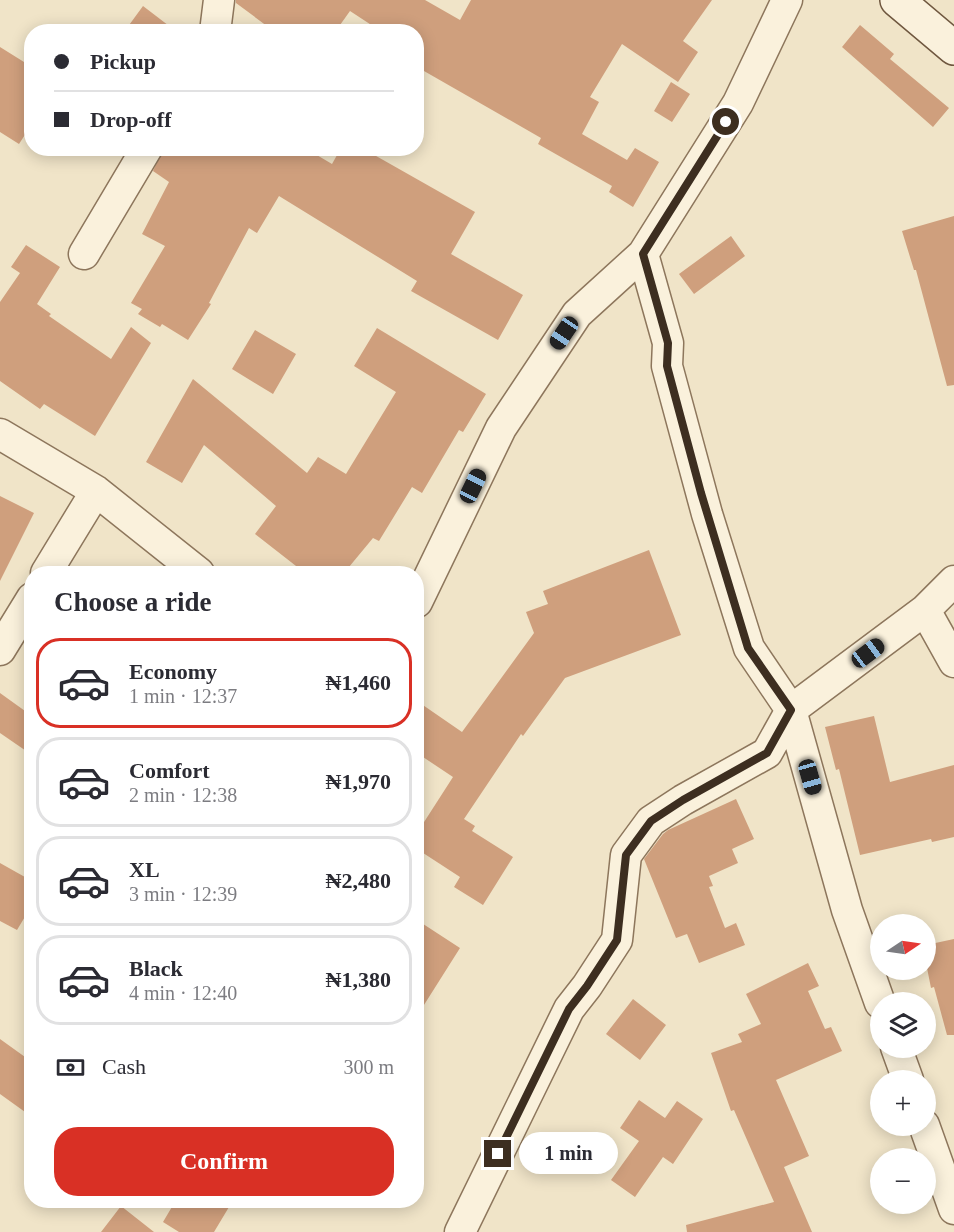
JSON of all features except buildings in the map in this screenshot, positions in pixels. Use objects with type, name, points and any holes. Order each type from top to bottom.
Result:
[{"type":"main road","points":[[897,0],[954,48]]},
{"type":"street","points":[[216,24],[219,0]]},
{"type":"street","points":[[424,588],[501,428],[577,314],[643,254],[738,103],[787,0]]},
{"type":"street","points":[[84,254],[142,156]]},
{"type":"street","points":[[643,254],[668,343],[667,366],[704,503],[748,648],[791,710],[847,910],[876,992]]},
{"type":"street","points":[[0,434],[96,491],[191,566]]},
{"type":"street","points":[[50,566],[96,491]]},
{"type":"street","points":[[460,1232],[569,1009],[617,940],[626,855],[651,821],[683,800],[767,753],[791,710],[925,610],[954,581]]},
{"type":"street","points":[[0,650],[24,610]]},
{"type":"street","points":[[925,610],[954,662]]},
{"type":"street","points":[[928,1136],[954,1209]]},
{"type":"route","points":[[498,1154],[569,1009],[617,940],[626,855],[651,821],[683,800],[767,753],[791,710],[748,648],[707,514],[667,366],[668,343],[643,254],[726,122]]}]
